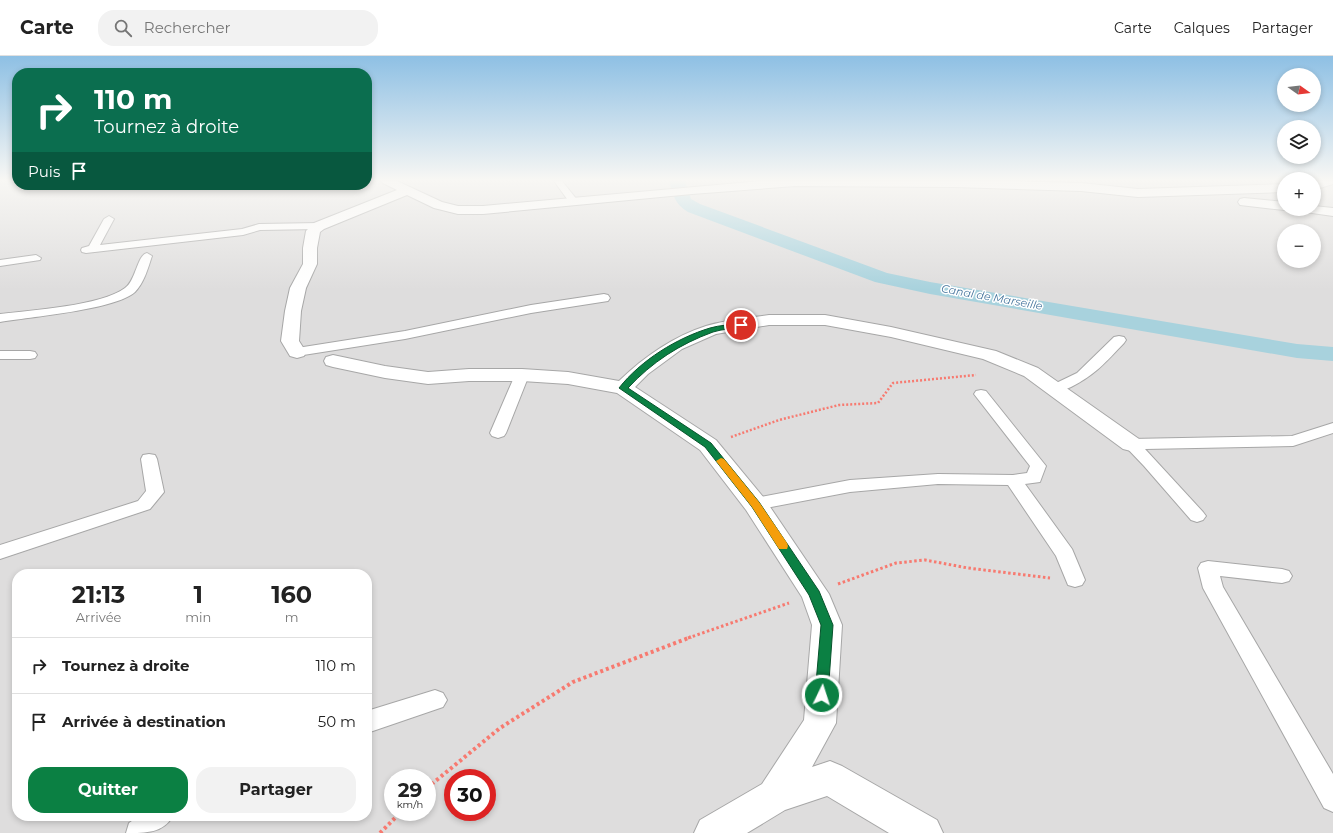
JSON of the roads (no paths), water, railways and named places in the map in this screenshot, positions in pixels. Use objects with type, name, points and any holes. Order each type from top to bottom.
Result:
[{"type":"street","points":[[297,352],[290,340],[298,288],[310,264],[311,234],[319,226],[341,217]]},
{"type":"street","points":[[623,388],[641,370],[676,345],[712,330],[769,320],[825,320],[891,332],[989,356],[1031,372],[1131,444]]},
{"type":"street","points":[[333,361],[385,372],[428,378],[469,375],[522,375],[568,378],[623,388],[708,445],[755,504],[815,594],[827,625],[820,723],[775,796]]},
{"type":"street","points":[[713,833],[775,796],[830,778],[924,833]]},
{"type":"lane","points":[[109,218],[89,249],[243,232],[259,227],[319,226]]},
{"type":"lane","points":[[0,318],[86,305],[123,294],[133,288],[147,256]]},
{"type":"lane","points":[[0,263],[36,258]]},
{"type":"lane","points":[[297,352],[405,335],[530,309],[604,298]]},
{"type":"lane","points":[[1055,389],[1082,376],[1119,340]]},
{"type":"lane","points":[[0,355],[30,355]]},
{"type":"lane","points":[[498,433],[522,375]]},
{"type":"lane","points":[[755,504],[850,486],[938,479],[1013,480],[1034,478],[1038,466],[981,394]]},
{"type":"lane","points":[[1131,444],[1293,441],[1333,428]]},
{"type":"lane","points":[[1131,444],[1150,462],[1197,516]]},
{"type":"lane","points":[[0,552],[144,505],[156,492],[149,459]]},
{"type":"lane","points":[[1013,480],[1065,554],[1075,580]]},
{"type":"lane","points":[[1282,576],[1208,568],[1212,588],[1333,799]]},
{"type":"lane","points":[[372,720],[434,700]]},
{"type":"lane","points":[[139,833],[154,821]]},
{"type":"waterway","name":"Canal de Marseille","points":[[719,217],[882,278],[930,288],[1297,351],[1333,354]]}]
